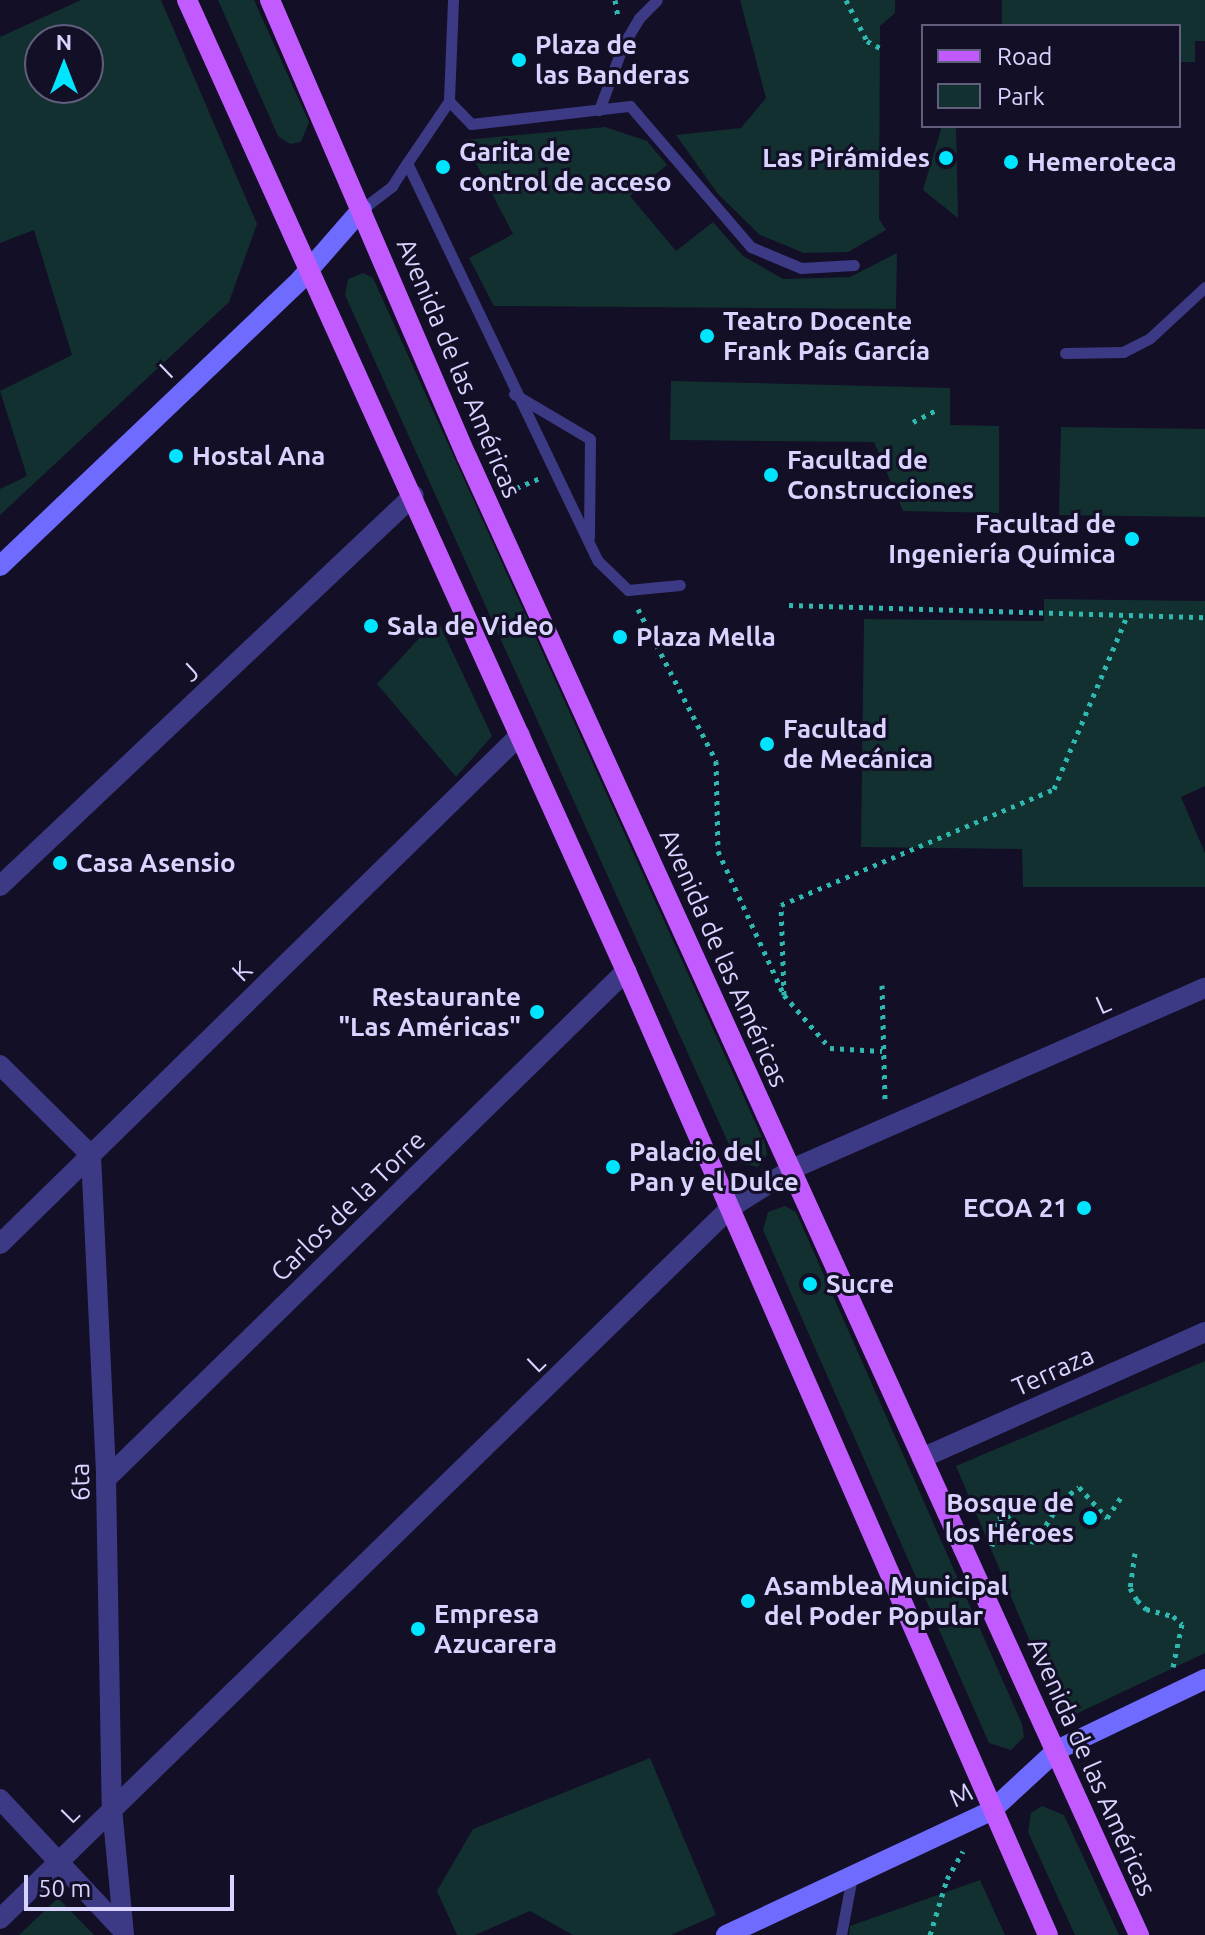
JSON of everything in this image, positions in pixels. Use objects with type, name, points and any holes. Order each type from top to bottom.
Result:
[{"type":"main road","points":[[187,0],[305,271],[414,495],[626,971],[988,1812],[1048,1935]]},
{"type":"main road","name":"Avenida de las Américas","points":[[270,0],[467,457],[1139,1935]]},
{"type":"street","name":"I","points":[[0,566],[305,271],[362,209]]},
{"type":"street","name":"J","points":[[0,886],[414,495]]},
{"type":"street","name":"K","points":[[0,1244],[520,735]]},
{"type":"street","name":"Carlos de la Torre","points":[[106,1479],[626,971]]},
{"type":"street","name":"L","points":[[0,1919],[730,1208],[792,1169],[1205,988]]},
{"type":"street","points":[[0,1065],[91,1155]]},
{"type":"street","name":"6ta","points":[[91,1155],[106,1479],[112,1808],[123,1933]]},
{"type":"street","name":"Terraza","points":[[922,1458],[1205,1332]]},
{"type":"street","name":"M","points":[[726,1935],[988,1812],[1057,1750],[1205,1679]]},
{"type":"street","points":[[0,1799],[56,1865],[123,1933]]},
{"type":"lane","points":[[362,209],[392,186],[449,101],[453,0]]},
{"type":"lane","points":[[599,110],[623,45],[639,18],[657,0]]},
{"type":"lane","points":[[449,101],[471,124],[630,106],[751,247],[801,268],[854,265]]},
{"type":"lane","points":[[407,163],[513,394],[598,561],[628,590],[680,585]]},
{"type":"lane","points":[[1065,353],[1123,352],[1150,338],[1205,287]]},
{"type":"lane","points":[[513,394],[590,439],[589,542]]},
{"type":"lane","points":[[841,1935],[852,1876]]},
{"type":"path","points":[[846,0],[867,41],[880,48]]},
{"type":"path","points":[[913,422],[940,408]]},
{"type":"path","points":[[515,488],[554,472]]},
{"type":"path","points":[[628,590],[716,761],[718,851],[784,995],[830,1048],[882,1051]]},
{"type":"path","points":[[789,605],[1205,617]]},
{"type":"path","points":[[784,995],[781,905],[1054,789],[1128,614]]},
{"type":"path","points":[[882,985],[882,1097],[895,1123]]},
{"type":"path","points":[[992,1546],[998,1519],[1007,1515],[1021,1538],[1035,1542],[1062,1500],[1079,1487],[1107,1518],[1122,1496]]},
{"type":"path","points":[[1135,1553],[1130,1588],[1137,1600],[1146,1609],[1173,1616],[1182,1624],[1173,1668]]},
{"type":"path","points":[[930,1935],[947,1879],[988,1812]]},
{"type":"green space","points":[[81,0],[161,0],[257,224],[229,302],[0,515],[0,489],[27,476],[0,391],[72,355],[34,230],[0,243],[0,37],[24,26],[24,104],[104,104],[104,24],[28,24]]},
{"type":"green space","points":[[218,0],[254,0],[309,122],[301,142],[290,144],[278,136]]},
{"type":"green space","points":[[740,0],[895,0],[895,13],[880,26],[879,219],[886,230],[848,252],[804,253],[760,235],[718,194],[676,135],[741,128],[766,98]]},
{"type":"green space","points":[[1002,0],[1205,0],[1205,41],[1195,41],[1195,62],[1181,62],[1181,24],[1002,24]]},
{"type":"green space","points":[[605,127],[647,141],[667,165],[630,196],[676,251],[713,222],[743,256],[783,279],[850,277],[897,253],[896,309],[494,306],[469,258],[513,234],[464,140]]},
{"type":"green space","points":[[941,128],[956,128],[958,218],[923,190]]},
{"type":"green space","points":[[363,273],[373,278],[765,1144],[767,1155],[758,1167],[737,1162],[345,295],[348,279]]},
{"type":"green space","points":[[671,381],[950,388],[950,425],[999,426],[999,513],[903,511],[874,442],[670,440]]},
{"type":"green space","points":[[1061,427],[1205,429],[1205,517],[1059,515]]},
{"type":"green space","points":[[1044,599],[1205,601],[1205,786],[1181,797],[1205,853],[1205,887],[1023,887],[1022,849],[861,847],[864,619],[1044,621]]},
{"type":"green space","points":[[437,619],[492,736],[456,777],[377,684]]},
{"type":"green space","points":[[785,1206],[796,1212],[1022,1724],[1024,1737],[1011,1750],[989,1743],[763,1230],[768,1212]]},
{"type":"green space","points":[[1205,1361],[1205,1653],[1063,1720],[956,1466]]},
{"type":"green space","points":[[650,1758],[716,1915],[671,1935],[573,1935],[530,1911],[475,1935],[457,1935],[437,1891],[473,1829]]},
{"type":"green space","points":[[1042,1806],[1064,1815],[1119,1935],[1075,1935],[1028,1832],[1031,1813]]},
{"type":"green space","points":[[980,1880],[1005,1935],[849,1935],[850,1926]]},
{"type":"green space","points":[[58,1898],[94,1935],[19,1935]]},
{"type":"place","name":"Plaza de las Banderas","points":[[519,60]]},
{"type":"place","name":"Las Pirámides","points":[[946,158]]},
{"type":"place","name":"Hemeroteca","points":[[1011,162]]},
{"type":"place","name":"Garita de control de acceso","points":[[443,167]]},
{"type":"place","name":"Teatro Docente Frank País García","points":[[707,336]]},
{"type":"place","name":"Hostal Ana","points":[[176,456]]},
{"type":"place","name":"Facultad de Construcciones","points":[[771,475]]},
{"type":"place","name":"Facultad de Ingeniería Química","points":[[1132,539]]},
{"type":"place","name":"Sala de Video","points":[[371,626]]},
{"type":"place","name":"Plaza Mella","points":[[620,637]]},
{"type":"place","name":"Facultad de Mecánica","points":[[767,744]]},
{"type":"place","name":"Casa Asensio","points":[[60,863]]},
{"type":"place","name":"Restaurante \"Las Américas\"","points":[[537,1012]]},
{"type":"place","name":"Palacio del Pan y el Dulce","points":[[613,1167]]},
{"type":"place","name":"ECOA 21","points":[[1084,1208]]},
{"type":"place","name":"Sucre","points":[[810,1284]]},
{"type":"place","name":"Bosque de los Héroes","points":[[1090,1518]]},
{"type":"place","name":"Asamblea Municipal del Poder Popular","points":[[748,1601]]},
{"type":"place","name":"Empresa Azucarera","points":[[418,1629]]}]
